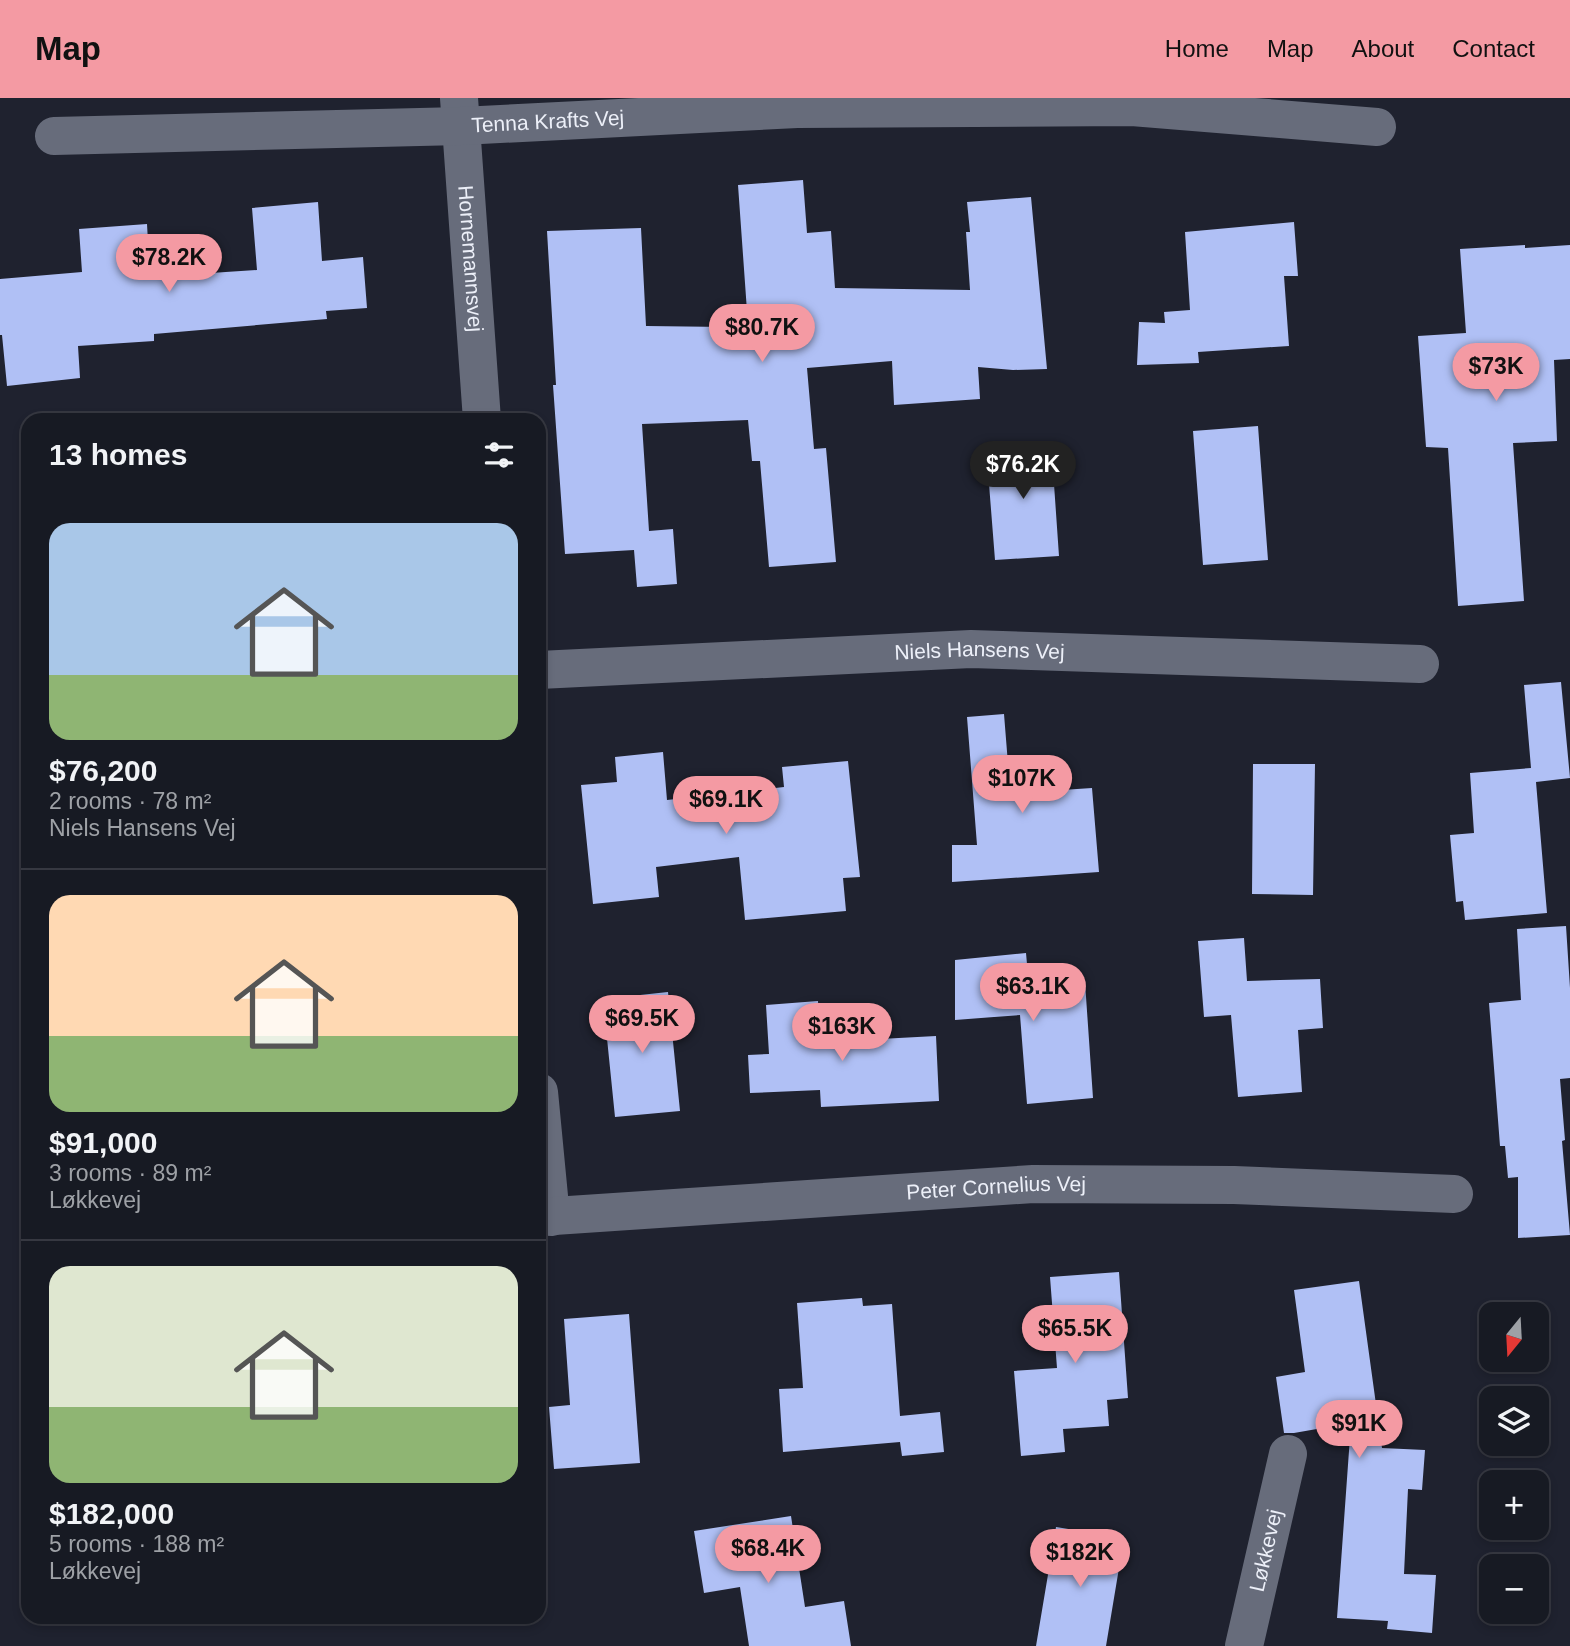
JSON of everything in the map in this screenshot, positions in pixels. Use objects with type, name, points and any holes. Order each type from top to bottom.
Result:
[{"type":"street","name":"Tenna Krafts Vej","points":[[54,136],[460,112],[797,109],[1132,107],[1377,127]]},
{"type":"street","name":"Hornemannsvej","points":[[460,112],[482,413]]},
{"type":"street","name":"Niels Hansens Vej","points":[[546,670],[971,649],[1420,664]]},
{"type":"street","name":"Peter Cornelius Vej","points":[[546,1217],[1033,1184],[1234,1185],[1454,1194]]},
{"type":"street","name":"Løkkevej","points":[[1244,1646],[1289,1454]]},
{"type":"building","points":[[803,180],[807,233],[831,231],[835,288],[970,290],[967,202],[1031,197],[1047,369],[978,367],[980,399],[894,405],[892,361],[807,368],[814,449],[826,448],[836,562],[769,567],[760,461],[752,461],[748,420],[642,424],[649,531],[673,529],[677,584],[637,587],[634,550],[565,554],[553,385],[556,385],[547,231],[641,228],[646,326],[726,327],[725,313],[747,311],[738,185]]},
{"type":"building","points":[[318,202],[322,261],[363,257],[367,308],[326,311],[327,319],[154,334],[154,341],[78,346],[80,378],[7,386],[0,335],[0,279],[82,272],[79,229],[147,224],[150,277],[257,270],[252,208]]},
{"type":"building","points":[[1294,222],[1298,276],[1284,276],[1289,346],[1198,352],[1199,363],[1137,365],[1139,322],[1165,323],[1164,312],[1190,310],[1185,232]]},
{"type":"building","points":[[1525,245],[1525,248],[1570,245],[1570,359],[1554,360],[1557,441],[1513,443],[1524,601],[1458,606],[1448,448],[1426,447],[1418,336],[1466,333],[1460,249]]},
{"type":"building","points":[[1258,426],[1268,560],[1203,565],[1193,431]]},
{"type":"building","points":[[1051,441],[1059,556],[995,560],[986,446]]},
{"type":"building","points":[[1561,682],[1570,778],[1536,782],[1547,913],[1465,920],[1463,901],[1456,902],[1450,835],[1474,833],[1470,773],[1531,768],[1524,685]]},
{"type":"building","points":[[1004,714],[1008,764],[1059,760],[1062,790],[1092,788],[1099,872],[952,882],[952,845],[977,845],[967,717]]},
{"type":"building","points":[[663,752],[667,800],[784,787],[782,767],[848,761],[860,877],[843,878],[846,911],[745,920],[739,857],[656,867],[659,897],[593,904],[581,785],[617,782],[615,757]]},
{"type":"building","points":[[1253,764],[1315,764],[1313,895],[1252,894]]},
{"type":"building","points":[[1566,926],[1570,988],[1570,1078],[1560,1079],[1570,1235],[1518,1238],[1518,1177],[1508,1178],[1505,1146],[1500,1146],[1489,1003],[1521,1000],[1517,929]]},
{"type":"building","points":[[1244,938],[1247,981],[1320,979],[1323,1028],[1298,1030],[1302,1092],[1238,1097],[1231,1015],[1204,1017],[1198,941]]},
{"type":"building","points":[[1026,953],[1029,986],[1085,982],[1093,1098],[1027,1104],[1020,1015],[955,1020],[955,960]]},
{"type":"building","points":[[668,992],[680,1111],[615,1117],[603,999]]},
{"type":"building","points":[[818,1001],[819,1024],[823,1023],[824,1042],[936,1036],[939,1101],[821,1107],[820,1090],[750,1093],[748,1055],[769,1054],[766,1005]]},
{"type":"building","points":[[1119,1272],[1128,1398],[1107,1400],[1109,1426],[1063,1429],[1065,1452],[1021,1456],[1014,1371],[1057,1368],[1050,1277]]},
{"type":"building","points":[[1359,1281],[1382,1448],[1425,1450],[1422,1490],[1408,1489],[1404,1574],[1436,1575],[1432,1633],[1387,1629],[1388,1621],[1337,1618],[1351,1423],[1284,1433],[1276,1377],[1305,1372],[1294,1290]]},
{"type":"building","points":[[862,1298],[863,1306],[892,1304],[900,1416],[940,1412],[944,1452],[902,1456],[900,1442],[783,1452],[779,1389],[803,1388],[797,1303]]},
{"type":"building","points":[[629,1314],[640,1463],[554,1469],[549,1407],[570,1405],[564,1319]]},
{"type":"building","points":[[791,1516],[805,1607],[844,1601],[851,1646],[749,1646],[740,1587],[704,1593],[694,1531]]},
{"type":"building","points":[[1056,1527],[1124,1538],[1106,1646],[1036,1646]]}]
